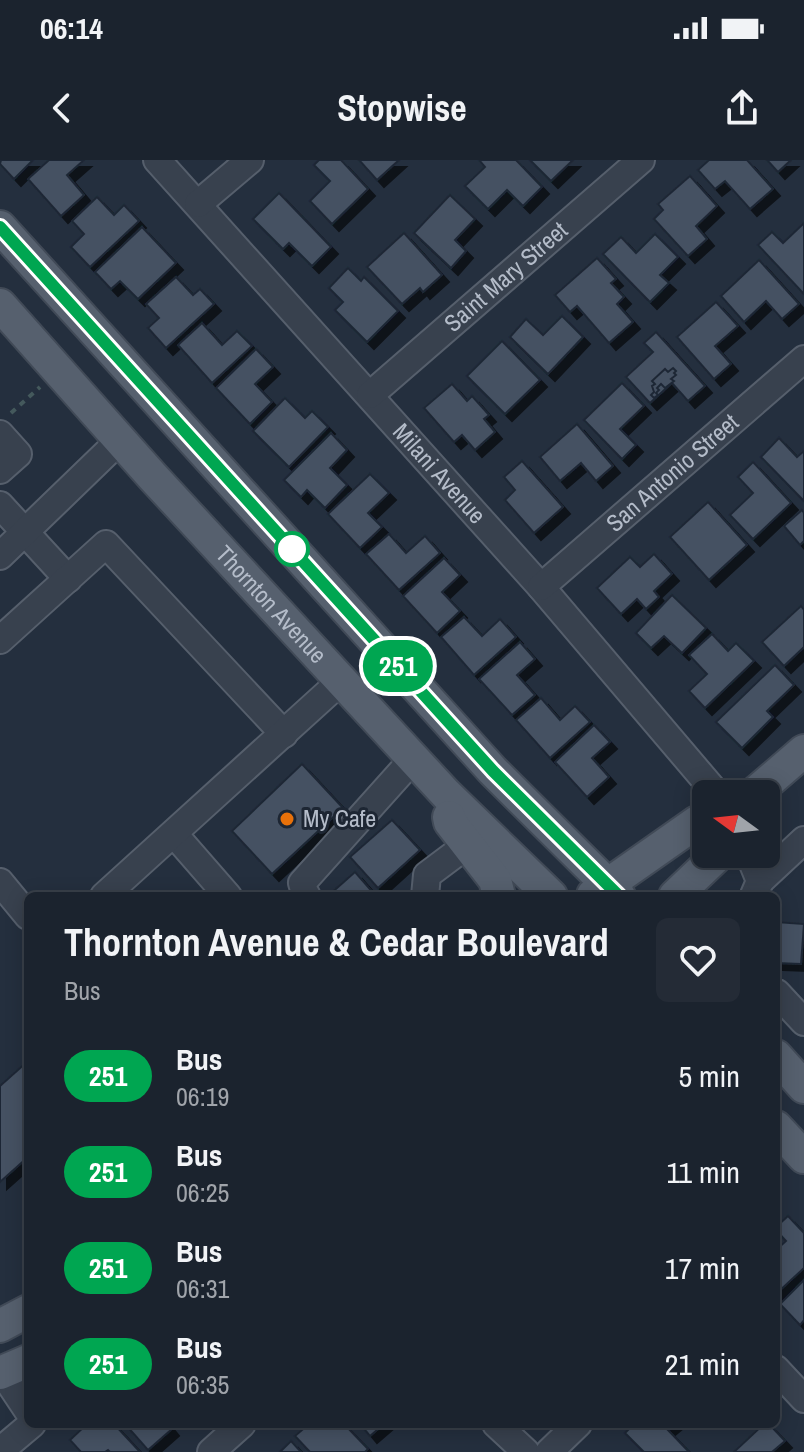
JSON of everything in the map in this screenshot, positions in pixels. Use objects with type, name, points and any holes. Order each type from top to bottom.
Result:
[{"type":"main road","points":[[0,227],[606,892],[692,826]]},
{"type":"main road","name":"Thornton Avenue","points":[[0,305],[413,759],[547,892]]},
{"type":"main road","points":[[770,780],[804,751]]},
{"type":"main road","points":[[446,794],[450,822],[495,880],[498,892]]},
{"type":"main road","points":[[679,892],[704,868]]},
{"type":"main road","points":[[780,1060],[804,1087]]},
{"type":"main road","points":[[780,1131],[804,1157]]},
{"type":"street","name":"Milani Avenue","points":[[157,160],[541,587],[705,780]]},
{"type":"street","points":[[198,204],[250,160]]},
{"type":"street","name":"Saint Mary Street","points":[[370,395],[641,160]]},
{"type":"street","name":"San Antonio Street","points":[[541,587],[804,359]]},
{"type":"street","points":[[0,470],[18,454],[6,423]]},
{"type":"street","points":[[0,556],[120,440]]},
{"type":"street","points":[[0,505],[68,579]]},
{"type":"street","points":[[0,640],[106,544],[284,734]]},
{"type":"street","points":[[109,892],[341,681]]},
{"type":"street","points":[[305,892],[302,883],[413,759]]},
{"type":"street","points":[[174,834],[225,892]]},
{"type":"street","points":[[757,888],[804,840]]},
{"type":"street","points":[[425,892],[427,875],[467,845]]},
{"type":"street","points":[[752,868],[757,888]]},
{"type":"street","points":[[0,882],[24,911]]},
{"type":"street","points":[[780,997],[804,1022]]},
{"type":"street","points":[[10,1369],[24,1402]]},
{"type":"street","points":[[780,1373],[804,1399]]},
{"type":"street","points":[[0,1451],[27,1428]]},
{"type":"street","points":[[211,1452],[238,1428]]},
{"type":"street","points":[[500,1428],[526,1452]]},
{"type":"street","points":[[549,1452],[574,1428]]},
{"type":"path","points":[[6,423],[58,370]]},
{"type":"building","points":[[1,160],[33,160],[14,179],[0,164]]},
{"type":"building","points":[[49,160],[84,160],[67,175],[84,195],[61,216],[28,179]]},
{"type":"building","points":[[319,160],[341,160],[368,189],[332,224],[310,201],[330,181],[314,165]]},
{"type":"building","points":[[359,160],[399,160],[377,180]]},
{"type":"building","points":[[479,160],[516,160],[542,187],[523,206],[507,190],[488,209],[465,186],[485,167]]},
{"type":"building","points":[[530,160],[573,160],[551,181]]},
{"type":"building","points":[[709,160],[747,160],[773,189],[750,209],[725,181],[715,189],[698,170]]},
{"type":"building","points":[[767,160],[791,160],[778,172]]},
{"type":"building","points":[[690,176],[717,206],[696,226],[707,239],[688,256],[654,219],[663,210],[658,204]]},
{"type":"building","points":[[279,193],[331,247],[312,266],[289,243],[283,249],[253,219]]},
{"type":"building","points":[[450,195],[475,219],[455,240],[466,251],[451,268],[414,233]]},
{"type":"building","points":[[97,197],[114,215],[124,205],[139,221],[90,267],[71,247],[84,234],[72,221]]},
{"type":"building","points":[[804,223],[804,294],[758,245],[772,232],[783,243]]},
{"type":"building","points":[[142,227],[176,263],[138,299],[120,281],[111,289],[95,272]]},
{"type":"building","points":[[404,233],[442,275],[423,292],[420,288],[402,304],[367,267]]},
{"type":"building","points":[[655,234],[678,257],[660,275],[669,283],[650,302],[603,254],[621,237],[636,253]]},
{"type":"building","points":[[597,258],[616,279],[611,283],[624,297],[617,304],[633,322],[609,343],[577,306],[570,312],[555,295]]},
{"type":"building","points":[[759,260],[799,304],[782,319],[766,301],[744,322],[721,296]]},
{"type":"building","points":[[348,268],[361,281],[364,277],[398,311],[367,342],[335,310],[343,302],[329,288]]},
{"type":"building","points":[[176,277],[193,295],[200,289],[214,304],[166,348],[148,328],[159,318],[146,304]]},
{"type":"building","points":[[716,302],[738,326],[715,346],[731,364],[714,379],[677,337]]},
{"type":"building","points":[[562,316],[583,337],[548,374],[510,337],[526,319],[543,335]]},
{"type":"building","points":[[202,323],[222,345],[237,331],[252,346],[212,383],[178,345]]},
{"type":"building","points":[[656,332],[705,386],[688,401],[672,383],[650,403],[626,377],[653,352],[644,343]]},
{"type":"building","points":[[502,341],[540,380],[505,414],[467,376]]},
{"type":"building","points":[[256,349],[273,367],[255,384],[272,402],[250,424],[216,388]]},
{"type":"building","points":[[673,368],[676,375],[671,379],[674,381],[665,388],[661,384],[654,398],[651,395],[655,384],[652,381],[665,369],[668,372]]},
{"type":"building","points":[[622,383],[644,406],[620,429],[636,445],[622,459],[584,420]]},
{"type":"building","points":[[452,384],[467,401],[472,396],[489,415],[484,419],[495,432],[475,450],[462,435],[454,442],[424,408]]},
{"type":"building","points":[[285,398],[305,418],[312,411],[328,427],[289,467],[253,431]]},
{"type":"building","points":[[577,424],[613,466],[596,481],[581,463],[560,481],[540,457]]},
{"type":"building","points":[[331,433],[347,450],[330,468],[347,485],[325,508],[307,490],[301,497],[284,480]]},
{"type":"building","points":[[779,438],[797,457],[804,451],[804,501],[761,457]]},
{"type":"building","points":[[522,461],[563,507],[534,533],[505,500],[515,490],[504,477]]},
{"type":"building","points":[[753,462],[791,503],[753,539],[730,515],[753,493],[738,477]]},
{"type":"building","points":[[370,474],[389,493],[368,513],[382,527],[360,548],[328,514]]},
{"type":"building","points":[[708,502],[747,545],[709,580],[670,537]]},
{"type":"building","points":[[802,510],[804,541],[800,545],[784,526]]},
{"type":"building","points":[[389,534],[406,553],[425,536],[440,553],[399,590],[366,554]]},
{"type":"building","points":[[654,554],[672,574],[654,591],[659,597],[646,609],[637,599],[621,614],[597,588],[630,557],[640,567]]},
{"type":"building","points":[[444,558],[460,575],[442,592],[460,611],[437,633],[403,596]]},
{"type":"building","points":[[672,595],[706,628],[682,653],[664,636],[651,648],[636,633]]},
{"type":"building","points":[[801,606],[804,610],[804,647],[784,666],[762,642]]},
{"type":"building","points":[[464,617],[482,636],[500,619],[516,637],[474,675],[441,637]]},
{"type":"building","points":[[712,634],[728,651],[736,643],[754,661],[705,708],[689,691],[707,674],[689,655]]},
{"type":"building","points":[[520,642],[535,659],[517,675],[535,695],[512,715],[479,679]]},
{"type":"building","points":[[775,665],[794,685],[767,711],[773,717],[742,748],[716,722]]},
{"type":"building","points":[[541,698],[560,720],[575,706],[590,722],[550,758],[516,720]]},
{"type":"building","points":[[594,725],[610,742],[592,758],[609,777],[587,797],[555,762]]},
{"type":"building","name":"My Cafe","points":[[302,764],[343,808],[272,874],[232,831]]},
{"type":"building","points":[[392,820],[420,850],[378,888],[350,857]]},
{"type":"building","points":[[355,872],[372,892],[332,892]]},
{"type":"building","points":[[780,922],[804,924],[801,964],[780,963]]},
{"type":"building","points":[[24,1065],[24,1161],[0,1182],[0,1086]]},
{"type":"building","points":[[788,1216],[804,1233],[804,1268],[780,1290],[780,1246],[786,1241],[780,1234],[780,1223]]},
{"type":"building","points":[[804,1280],[804,1320],[800,1325],[780,1304]]},
{"type":"building","points":[[83,1428],[118,1428],[140,1452],[81,1452],[70,1440]]},
{"type":"building","points":[[129,1428],[171,1428],[172,1429],[148,1450]]},
{"type":"building","points":[[304,1428],[348,1428],[368,1449],[365,1452],[310,1452],[295,1436]]},
{"type":"building","points":[[363,1428],[379,1428],[370,1436]]},
{"type":"building","points":[[630,1428],[668,1428],[689,1452],[644,1452],[625,1433]]},
{"type":"building","points":[[760,1428],[773,1428],[785,1441],[772,1452],[734,1452]]},
{"type":"building","points":[[291,1441],[301,1452],[280,1452]]},
{"type":"bus line","name":"251","points":[[0,227],[493,771],[615,892]]},
{"type":"place","name":"My Cafe","points":[[287,819]]}]
